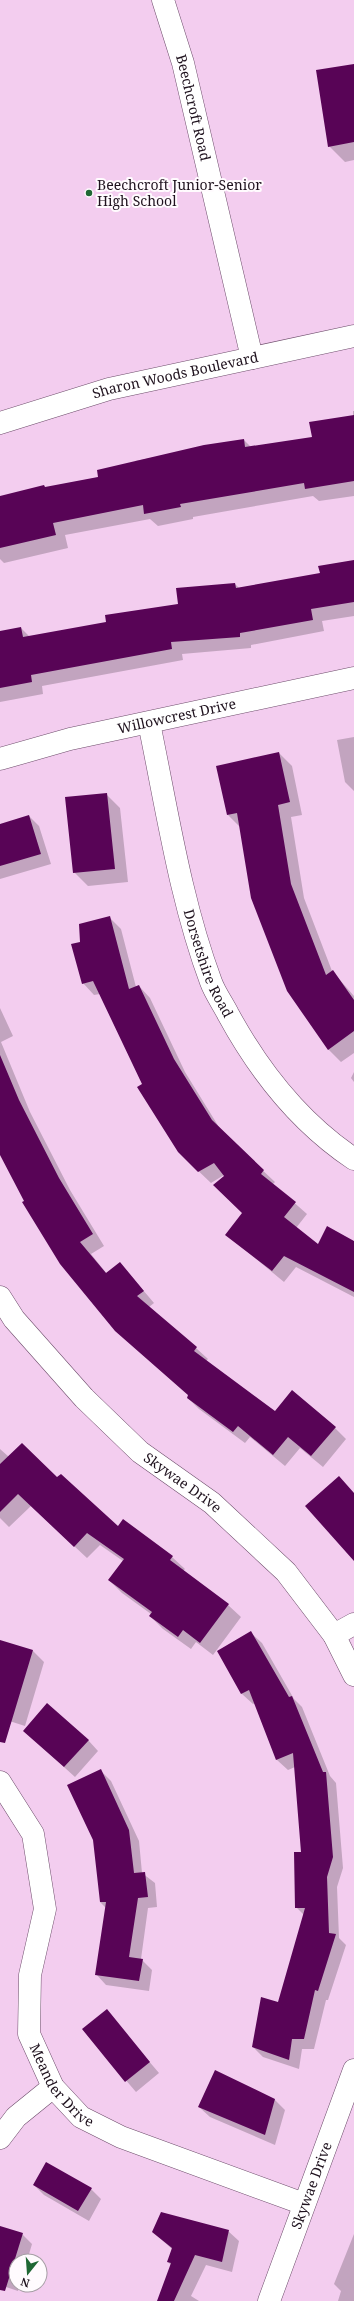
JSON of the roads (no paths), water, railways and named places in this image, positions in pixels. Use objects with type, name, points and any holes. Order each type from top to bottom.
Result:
[{"type":"street","name":"Beechcroft Road","points":[[162,0],[181,56],[252,358]]},
{"type":"street","name":"Sharon Woods Boulevard","points":[[0,423],[109,389],[354,336]]},
{"type":"street","name":"Willowcrest Drive","points":[[0,759],[70,739],[354,678]]},
{"type":"street","name":"Dorsetshire Road","points":[[149,723],[189,914],[212,984],[242,1041],[283,1097],[333,1145],[354,1159]]},
{"type":"street","name":"Skywae Drive","points":[[0,1297],[14,1319],[84,1398],[140,1452],[212,1503],[286,1572],[334,1635],[354,1675]]},
{"type":"street","points":[[334,1635],[354,1624]]},
{"type":"street","name":"Meander Drive","points":[[0,1782],[32,1834],[45,1909],[30,1976],[29,2034],[53,2087],[81,2117],[121,2137],[304,2204]]},
{"type":"street","name":"Skywae Drive","points":[[269,2301],[354,2070]]},
{"type":"street","points":[[0,2138],[16,2117],[53,2087]]},
{"type":"place","name":"Beechcroft Junior-Senior High School","points":[[89,193]]}]
